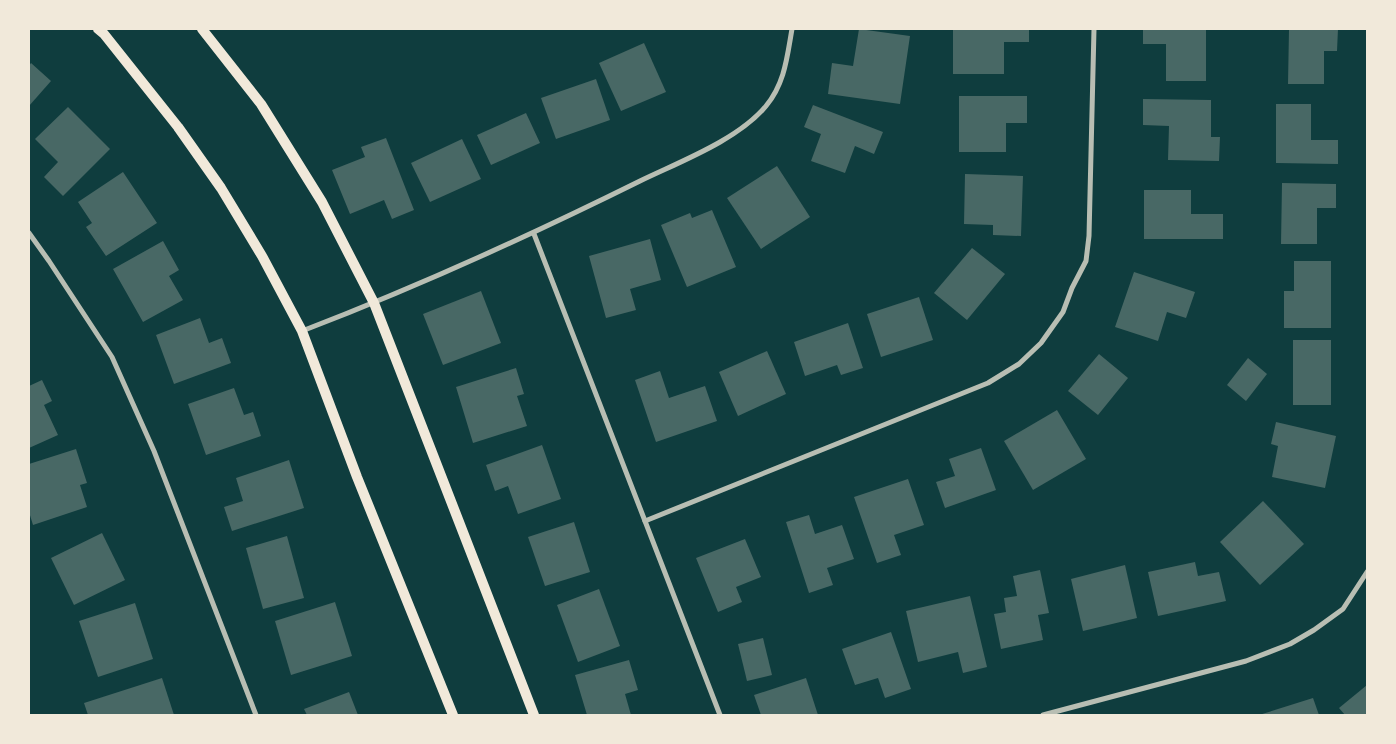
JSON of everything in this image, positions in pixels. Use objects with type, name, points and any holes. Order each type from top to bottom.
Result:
[{"type":"main road","points":[[98,29],[178,127],[221,188],[262,256],[302,331],[357,477],[453,715]]},
{"type":"main road","points":[[202,29],[261,104],[322,202],[374,304],[534,715]]},
{"type":"street","points":[[302,331],[374,304],[534,234],[704,150],[741,129],[766,106],[784,76],[792,29]]},
{"type":"street","points":[[645,521],[988,383],[1019,364],[1041,343],[1063,312],[1072,288],[1086,261],[1089,236],[1094,29]]},
{"type":"street","points":[[29,234],[49,261],[112,358],[154,451],[256,715]]},
{"type":"street","points":[[534,234],[720,715]]},
{"type":"street","points":[[1044,715],[1246,661],[1290,644],[1314,630],[1343,608],[1367,572]]},
{"type":"building","points":[[859,29],[910,36],[900,104],[828,94],[832,63],[853,66]]},
{"type":"building","points":[[953,29],[1029,29],[1029,42],[1004,42],[1004,74],[953,74]]},
{"type":"building","points":[[1143,29],[1206,29],[1206,81],[1166,81],[1166,44],[1143,44]]},
{"type":"building","points":[[1289,29],[1338,29],[1337,51],[1324,51],[1324,84],[1288,84]]},
{"type":"building","points":[[644,43],[666,92],[621,111],[599,63]]},
{"type":"building","points":[[31,63],[51,81],[29,106],[29,66]]},
{"type":"building","points":[[596,79],[610,120],[556,139],[541,98]]},
{"type":"building","points":[[959,96],[1027,96],[1027,123],[1006,123],[1006,152],[959,152]]},
{"type":"building","points":[[1143,99],[1211,100],[1211,137],[1220,137],[1219,161],[1168,160],[1169,126],[1143,125]]},
{"type":"building","points":[[1276,104],[1311,104],[1311,140],[1338,140],[1338,164],[1276,163]]},
{"type":"building","points":[[813,105],[883,132],[874,154],[855,146],[845,173],[811,161],[821,134],[804,127]]},
{"type":"building","points":[[68,107],[110,149],[63,196],[44,177],[58,162],[35,139]]},
{"type":"building","points":[[526,113],[540,143],[491,165],[477,135]]},
{"type":"building","points":[[386,138],[414,210],[392,219],[384,200],[350,214],[332,170],[365,157],[361,147]]},
{"type":"building","points":[[462,139],[481,179],[430,202],[411,163]]},
{"type":"building","points":[[777,166],[810,217],[761,249],[727,198]]},
{"type":"building","points":[[123,172],[157,223],[106,256],[86,227],[92,223],[78,202]]},
{"type":"building","points":[[965,174],[1023,176],[1021,236],[993,235],[993,225],[964,224]]},
{"type":"building","points":[[1282,183],[1336,184],[1336,208],[1317,208],[1317,244],[1281,244]]},
{"type":"building","points":[[1144,190],[1191,190],[1191,214],[1223,214],[1223,239],[1144,239]]},
{"type":"building","points":[[712,210],[736,267],[687,287],[661,225],[690,213],[692,218]]},
{"type":"building","points":[[650,239],[661,280],[630,289],[636,310],[606,318],[589,256]]},
{"type":"building","points":[[163,241],[179,270],[169,276],[183,300],[143,322],[113,269]]},
{"type":"building","points":[[972,248],[1005,274],[967,320],[934,293]]},
{"type":"building","points":[[1294,261],[1331,261],[1331,328],[1284,328],[1284,291],[1294,291]]},
{"type":"building","points":[[1134,272],[1195,292],[1186,318],[1167,312],[1158,341],[1115,327]]},
{"type":"building","points":[[481,291],[501,343],[443,365],[423,314]]},
{"type":"building","points":[[919,297],[933,340],[881,357],[867,314]]},
{"type":"building","points":[[200,318],[209,343],[222,338],[231,363],[174,384],[156,335]]},
{"type":"building","points":[[848,323],[863,368],[841,375],[837,365],[805,376],[794,342]]},
{"type":"building","points":[[1293,340],[1331,340],[1331,405],[1293,405]]},
{"type":"building","points":[[767,351],[786,394],[738,416],[719,372]]},
{"type":"building","points":[[1099,354],[1128,378],[1098,415],[1068,391]]},
{"type":"building","points":[[1248,358],[1267,374],[1246,401],[1227,385]]},
{"type":"building","points":[[516,368],[524,394],[517,396],[527,426],[473,443],[456,387]]},
{"type":"building","points":[[660,371],[669,398],[705,386],[717,421],[656,442],[635,380]]},
{"type":"building","points":[[42,380],[52,401],[44,405],[58,435],[29,448],[29,386]]},
{"type":"building","points":[[234,388],[244,415],[253,412],[261,436],[206,455],[188,404]]},
{"type":"building","points":[[1057,410],[1086,459],[1033,490],[1004,441]]},
{"type":"building","points":[[1276,422],[1336,436],[1325,488],[1272,477],[1278,446],[1271,444]]},
{"type":"building","points":[[542,445],[561,499],[518,514],[508,486],[495,491],[486,465]]},
{"type":"building","points":[[981,448],[996,490],[945,508],[936,482],[955,476],[949,459]]},
{"type":"building","points":[[76,449],[87,483],[80,485],[87,507],[33,525],[29,512],[29,464]]},
{"type":"building","points":[[289,460],[304,508],[232,531],[224,507],[243,501],[236,478]]},
{"type":"building","points":[[908,479],[924,525],[894,535],[901,555],[877,563],[854,497]]},
{"type":"building","points":[[1263,501],[1304,544],[1260,585],[1220,542]]},
{"type":"building","points":[[809,515],[815,534],[842,525],[854,559],[827,568],[833,585],[809,593],[786,522]]},
{"type":"building","points":[[574,522],[590,572],[545,586],[528,537]]},
{"type":"building","points":[[102,533],[125,580],[74,605],[51,558]]},
{"type":"building","points":[[287,536],[304,598],[263,609],[246,548]]},
{"type":"building","points":[[745,539],[761,577],[736,587],[742,602],[718,612],[696,558]]},
{"type":"building","points":[[1195,562],[1198,576],[1219,572],[1226,601],[1158,616],[1148,572]]},
{"type":"building","points":[[1125,565],[1137,618],[1083,631],[1071,579]]},
{"type":"building","points":[[1040,570],[1049,613],[1038,615],[1043,640],[1001,649],[994,614],[1006,612],[1004,598],[1017,596],[1013,576]]},
{"type":"building","points":[[599,589],[620,646],[578,662],[557,605]]},
{"type":"building","points":[[970,596],[987,667],[963,673],[958,652],[918,662],[906,611]]},
{"type":"building","points":[[335,602],[352,656],[291,675],[275,621]]},
{"type":"building","points":[[135,603],[153,659],[98,677],[79,621]]},
{"type":"building","points":[[891,632],[911,689],[885,698],[878,678],[855,685],[842,649]]},
{"type":"building","points":[[763,638],[772,675],[747,681],[738,644]]},
{"type":"building","points":[[629,660],[638,690],[625,694],[631,715],[587,715],[575,675]]},
{"type":"building","points":[[162,678],[174,715],[88,715],[84,703]]},
{"type":"building","points":[[806,678],[818,715],[761,715],[754,695]]},
{"type":"building","points":[[1367,685],[1367,715],[1345,715],[1339,708]]},
{"type":"building","points":[[349,692],[358,715],[307,715],[304,709]]},
{"type":"building","points":[[1313,698],[1319,715],[1259,715]]}]
